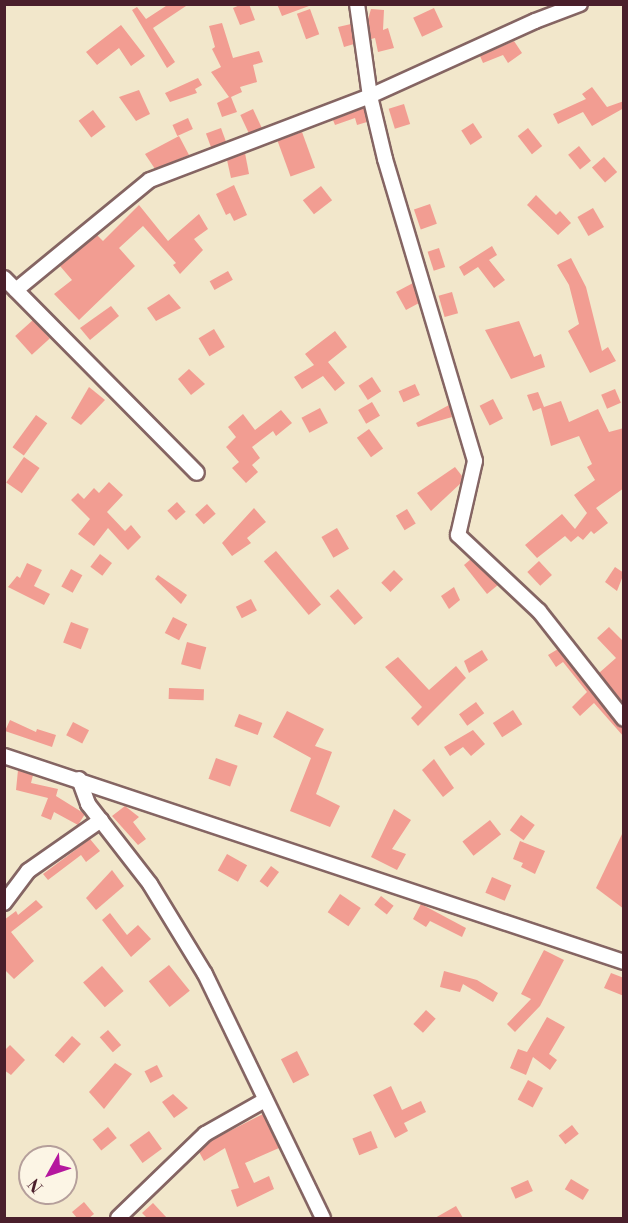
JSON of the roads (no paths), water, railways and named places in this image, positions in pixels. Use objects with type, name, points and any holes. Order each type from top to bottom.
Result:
[{"type":"street","points":[[357,4],[370,96],[475,461],[458,535],[539,611],[624,719]]},
{"type":"street","points":[[16,290],[143,183],[370,96],[535,21],[580,4]]},
{"type":"street","points":[[4,278],[197,473]]},
{"type":"street","points":[[4,756],[79,779],[624,962]]},
{"type":"street","points":[[79,779],[82,794],[150,884],[205,974],[323,1218]]},
{"type":"street","points":[[4,903],[28,872],[101,820]]},
{"type":"street","points":[[118,1218],[205,1134],[265,1100]]}]
